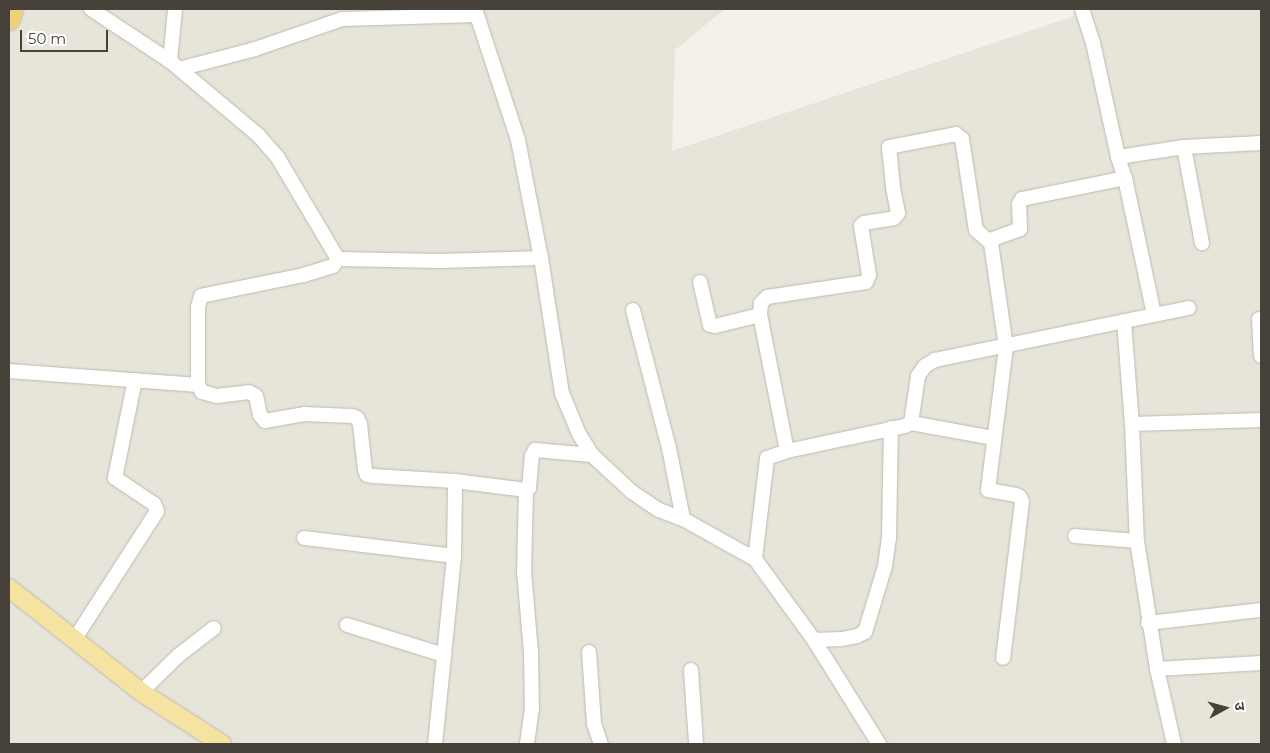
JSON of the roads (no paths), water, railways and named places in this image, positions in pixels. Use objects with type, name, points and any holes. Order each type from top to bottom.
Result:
[{"type":"highway","points":[[9,19],[12,9]]},
{"type":"main road","points":[[9,588],[141,692],[222,744]]},
{"type":"street","points":[[91,9],[175,65],[259,136],[278,158],[338,259]]},
{"type":"street","points":[[175,9],[175,65]]},
{"type":"street","points":[[1082,9],[1093,43],[1154,314]]},
{"type":"street","points":[[175,65],[255,49],[342,19],[476,12],[518,140],[541,258],[562,393],[579,434],[592,455],[632,492],[659,510],[683,519],[755,559],[814,640],[879,744]]},
{"type":"street","points":[[787,451],[760,315],[761,303],[767,297],[862,283],[868,279],[861,226],[864,223],[894,218],[898,213],[888,150],[890,146],[953,134],[959,135],[976,230],[979,235],[990,240],[1020,229],[1019,204],[1022,199],[1124,178]]},
{"type":"street","points":[[1118,157],[1184,147],[1261,143]]},
{"type":"street","points":[[1184,147],[1202,243]]},
{"type":"street","points":[[990,240],[1006,347],[993,438],[988,490],[1016,495],[1020,497],[1022,502],[1003,658]]},
{"type":"street","points":[[338,259],[441,261],[541,258]]},
{"type":"street","points":[[338,259],[333,266],[304,275],[202,296],[198,306],[198,385],[202,392],[217,396],[250,392],[256,396],[260,415],[265,421],[305,414],[352,416],[357,418],[360,424],[367,474],[456,481],[526,490]]},
{"type":"street","points":[[700,282],[710,325],[715,326],[760,315]]},
{"type":"street","points":[[911,423],[918,376],[925,366],[935,360],[1006,347],[1189,308]]},
{"type":"street","points":[[633,310],[669,448],[683,519]]},
{"type":"street","points":[[1259,319],[1261,356]]},
{"type":"street","points":[[1124,321],[1132,424],[1137,541],[1148,623],[1174,744]]},
{"type":"street","points":[[9,371],[198,385]]},
{"type":"street","points":[[74,640],[157,511],[154,504],[115,478],[135,380]]},
{"type":"street","points":[[1132,424],[1261,420]]},
{"type":"street","points":[[755,559],[767,458],[787,451],[911,423],[993,438]]},
{"type":"street","points":[[814,640],[842,639],[858,636],[865,632],[885,566],[890,538],[891,428]]},
{"type":"street","points":[[527,744],[532,708],[531,653],[524,571],[526,490],[529,488],[532,456],[535,450],[592,455]]},
{"type":"street","points":[[434,744],[454,556],[456,481]]},
{"type":"street","points":[[1075,536],[1137,541]]},
{"type":"street","points":[[304,538],[454,556]]},
{"type":"street","points":[[1148,623],[1261,610]]},
{"type":"street","points":[[347,625],[444,655]]},
{"type":"street","points":[[141,692],[178,655],[214,628]]},
{"type":"street","points":[[589,652],[594,724],[601,744]]},
{"type":"street","points":[[1157,670],[1261,663]]},
{"type":"street","points":[[691,670],[696,744]]}]
